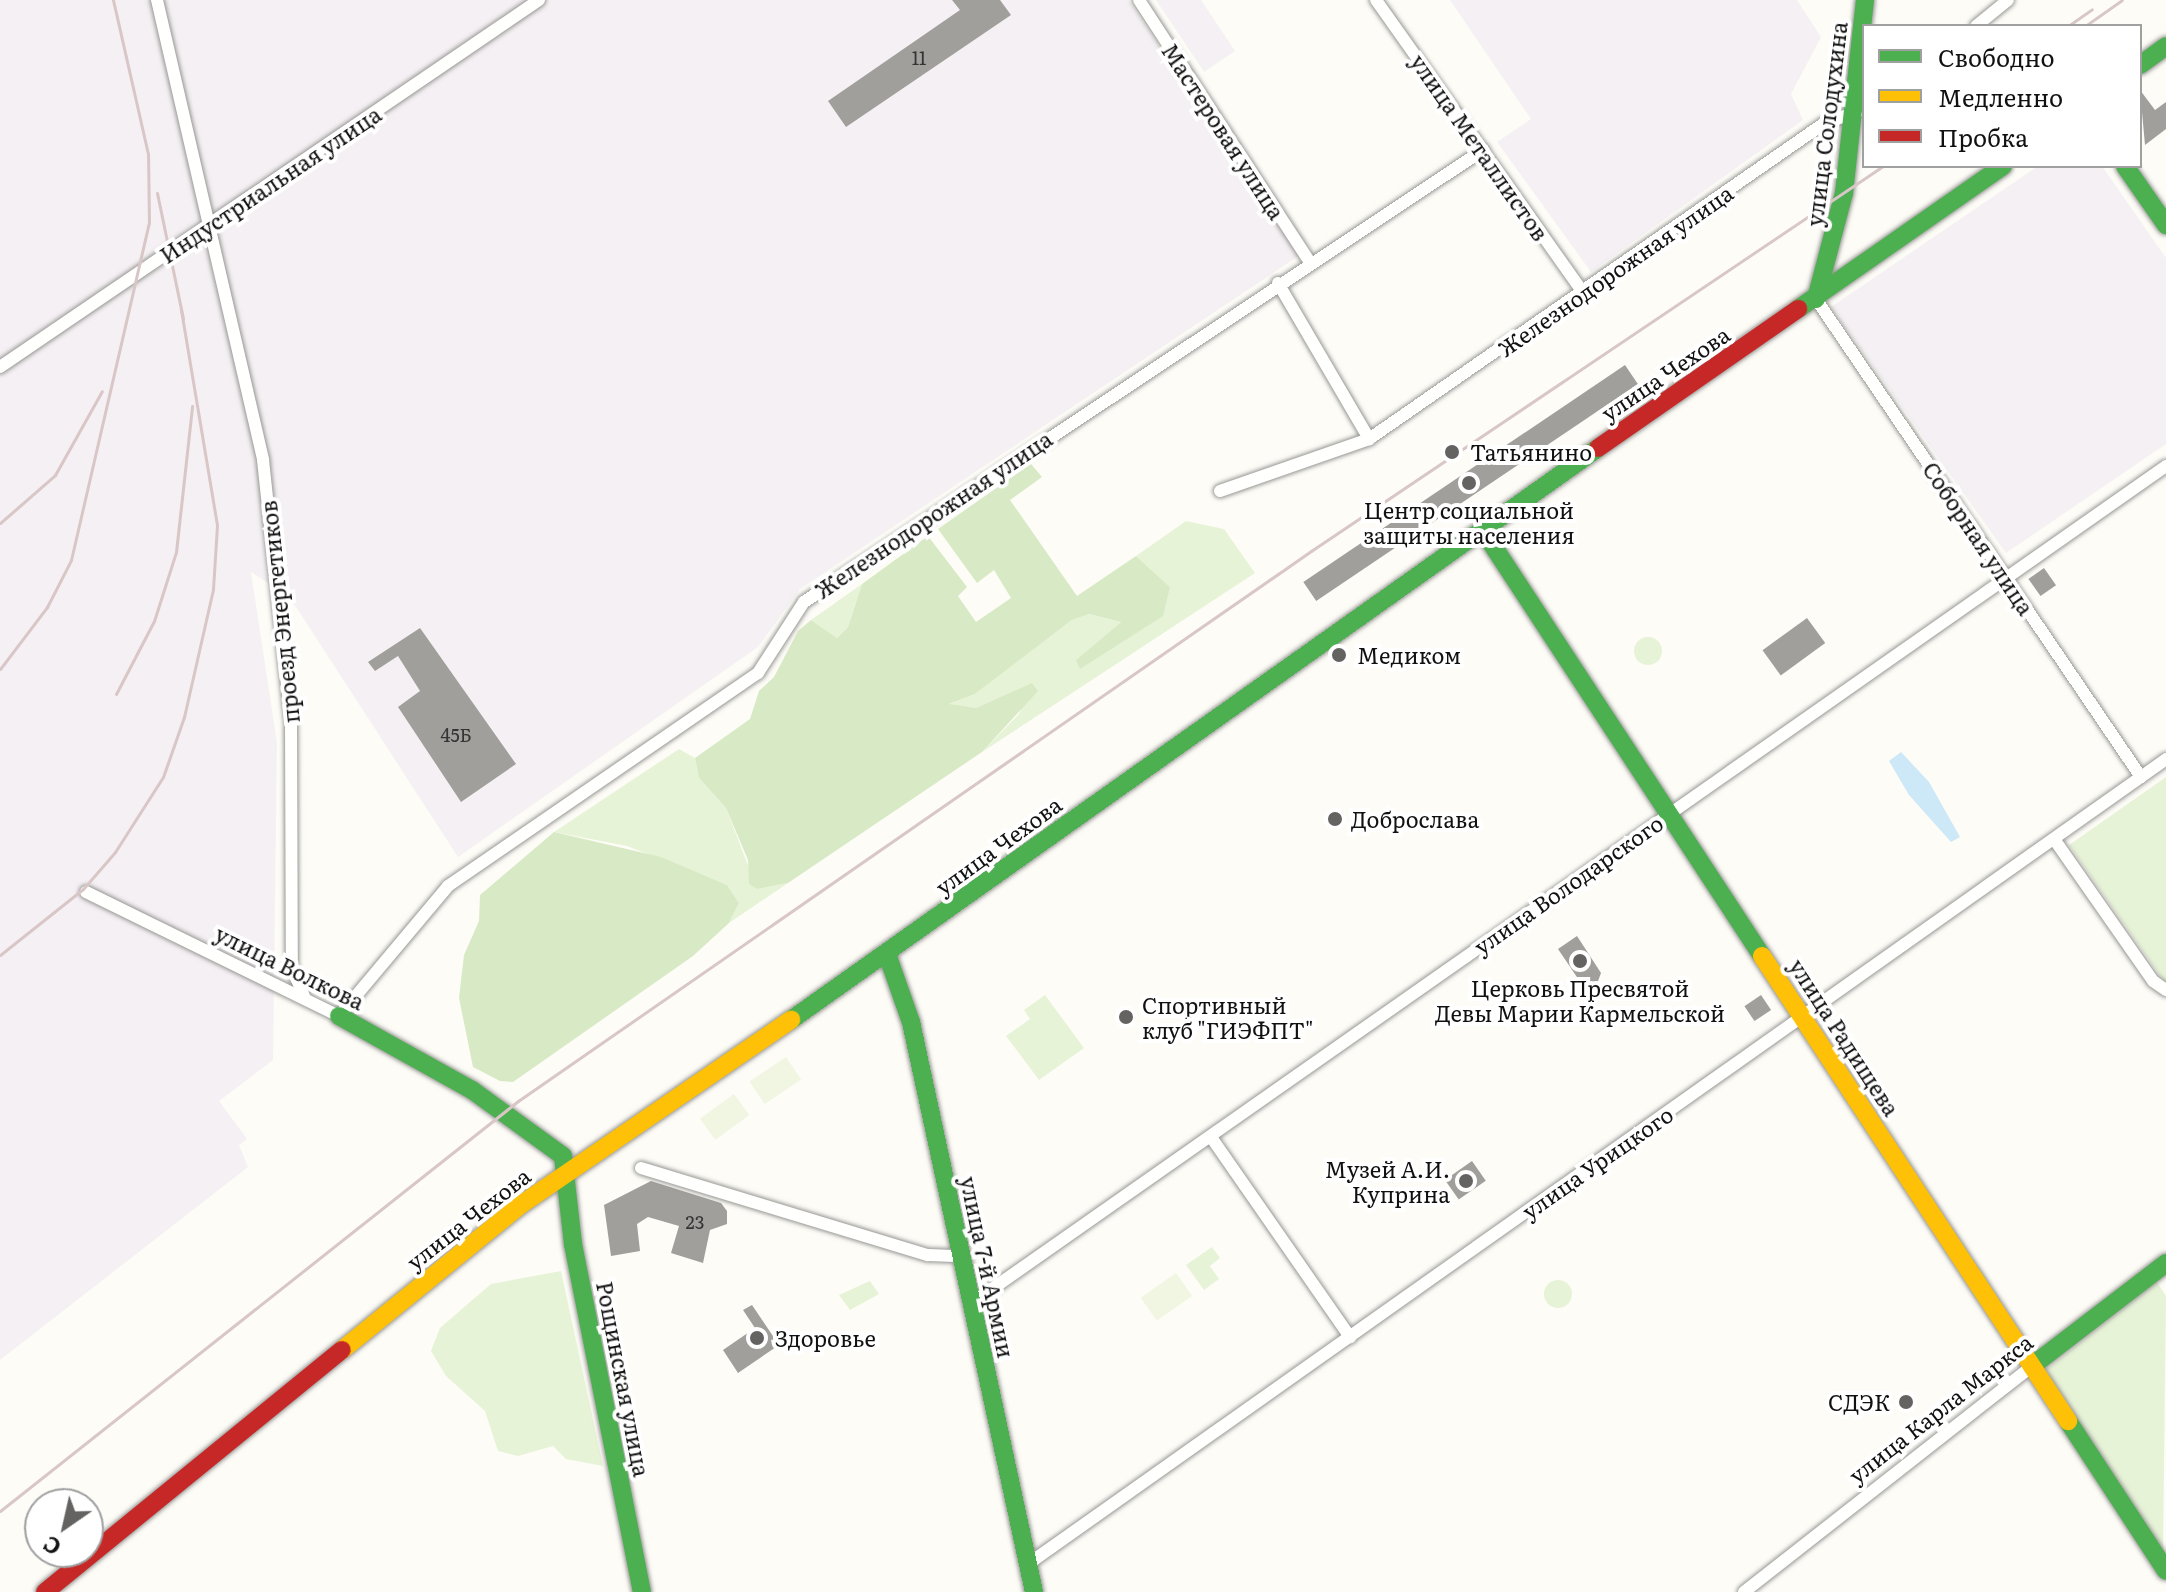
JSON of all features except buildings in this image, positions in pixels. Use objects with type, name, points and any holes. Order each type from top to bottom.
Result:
[{"type":"street","name":"проезд Энергетиков","points":[[157,0],[206,229],[225,283],[263,460],[291,721],[292,968],[305,999]]},
{"type":"street","name":"Индустриальная улица","points":[[0,367],[539,0]]},
{"type":"street","name":"Мастеровая улица","points":[[1139,0],[1310,262]]},
{"type":"street","name":"улица Металлистов","points":[[1376,0],[1584,294]]},
{"type":"street","name":"улица Солодухина","points":[[1863,24],[1865,0]]},
{"type":"street","points":[[1978,24],[2008,0]]},
{"type":"street","points":[[2142,64],[2166,46]]},
{"type":"street","name":"улица Солодухина","points":[[1816,299],[1832,256],[1858,110],[1862,47]]},
{"type":"street","name":"Железнодорожная улица","points":[[1220,491],[1369,439],[1584,294],[1823,124],[1858,110]]},
{"type":"street","name":"Железнодорожная улица","points":[[339,1016],[448,886],[758,673],[804,602],[1278,283],[1483,150]]},
{"type":"street","name":"улица Чехова","points":[[45,1592],[565,1174],[887,954],[1482,529],[2000,168]]},
{"type":"street","points":[[2126,168],[2166,225]]},
{"type":"street","points":[[1832,256],[1837,271],[1849,276]]},
{"type":"street","points":[[1278,283],[1369,439]]},
{"type":"street","name":"Соборная улица","points":[[1816,299],[2141,777]]},
{"type":"street","name":"улица Володарского","points":[[972,1303],[2166,466]]},
{"type":"street","name":"улица Радищева","points":[[1482,529],[2164,1563]]},
{"type":"street","name":"улица Урицкого","points":[[1028,1564],[2166,759]]},
{"type":"street","points":[[2054,839],[2153,981],[2166,990]]},
{"type":"street","name":"улица Волкова","points":[[86,892],[339,1016],[472,1090],[556,1146],[565,1174]]},
{"type":"street","name":"улица 7-й Армии","points":[[887,954],[911,1022],[1034,1592]]},
{"type":"street","points":[[1211,1137],[1350,1337]]},
{"type":"street","points":[[641,1168],[928,1255],[961,1256]]},
{"type":"street","name":"Рощинская улица","points":[[565,1174],[642,1592]]},
{"type":"street","name":"улица Карла Маркса","points":[[1744,1592],[2166,1263]]},
{"type":"shaded area","points":[[0,0],[1128,0],[1300,255],[800,589],[758,647],[458,857],[289,596],[251,572],[277,743],[273,1060],[219,1101],[247,1139],[239,1145],[248,1167],[0,1360]]},
{"type":"shaded area","points":[[1156,0],[1201,0],[1235,51],[1204,72]]},
{"type":"shaded area","points":[[1450,0],[1797,0],[1821,37],[1791,94],[1803,120],[1591,272],[1497,142],[1531,119]]},
{"type":"shaded area","points":[[2035,168],[2103,168],[2166,258],[2166,444],[2006,553],[1831,307]]},
{"type":"green space","points":[[1031,464],[1042,477],[1010,500],[1077,596],[1136,556],[1170,587],[1163,616],[1080,669],[1076,660],[1121,622],[1089,614],[1072,620],[975,694],[949,704],[976,708],[1032,683],[1038,691],[982,752],[788,883],[757,889],[749,884],[748,860],[726,808],[699,778],[695,758],[750,719],[759,691],[774,677],[798,631],[811,620],[837,638],[848,627],[862,584],[928,536],[967,587],[958,596],[976,622],[1011,598],[994,570],[977,583],[938,529]]},
{"type":"green space","points":[[1186,521],[1224,529],[1255,573],[982,752],[1019,714],[1032,684],[976,708],[947,705],[975,694],[1072,620],[1089,614],[1121,622],[1076,660],[1170,587],[1136,556]]},
{"type":"green space","points":[[862,584],[848,627],[837,638],[811,620]]},
{"type":"green space","points":[[1648,637],[1658,641],[1662,651],[1658,661],[1648,665],[1638,661],[1634,651],[1638,641]]},
{"type":"green space","points":[[679,749],[695,758],[699,778],[726,808],[757,889],[788,883],[729,923],[739,903],[727,885],[627,846],[554,832]]},
{"type":"green space","points":[[2166,777],[2166,984],[2069,845]]},
{"type":"green space","points":[[554,832],[661,857],[727,885],[739,903],[729,923],[693,956],[513,1082],[500,1081],[473,1067],[459,998],[464,955],[479,921],[480,895]]},
{"type":"green space","points":[[1045,995],[1084,1048],[1039,1080],[1006,1036],[1030,1019],[1024,1010]]},
{"type":"green space","points":[[786,1057],[801,1079],[765,1104],[750,1082]]},
{"type":"green space","points":[[734,1094],[749,1115],[715,1140],[700,1119]]},
{"type":"green space","points":[[1212,1247],[1220,1258],[1210,1266],[1219,1279],[1204,1290],[1186,1265]]},
{"type":"green space","points":[[561,1271],[603,1466],[566,1459],[553,1446],[518,1456],[498,1451],[485,1411],[446,1376],[431,1351],[440,1328],[491,1284]]},
{"type":"green space","points":[[1176,1273],[1192,1296],[1157,1321],[1141,1298]]},
{"type":"green space","points":[[1558,1280],[1568,1284],[1572,1294],[1568,1304],[1558,1308],[1548,1304],[1544,1294],[1548,1284]]},
{"type":"green space","points":[[870,1281],[879,1294],[850,1310],[839,1295]]},
{"type":"green space","points":[[2157,1282],[2166,1296],[2163,1549],[2046,1370]]},
{"type":"water","points":[[1901,752],[1929,782],[1960,837],[1951,842],[1909,795],[1889,761]]},
{"type":"railway","points":[[0,669],[47,607],[71,560],[149,223],[148,154],[113,0]]},
{"type":"railway","points":[[2088,24],[2122,0]]},
{"type":"railway","points":[[2071,24],[2092,9]]},
{"type":"railway","points":[[0,1511],[518,1101],[1311,551],[1880,168]]},
{"type":"railway","points":[[157,193],[183,318]]},
{"type":"railway","points":[[0,955],[83,889],[115,852],[163,777],[184,717],[213,589],[217,525],[181,310]]},
{"type":"railway","points":[[0,523],[55,475],[102,391]]},
{"type":"railway","points":[[116,694],[154,621],[176,552],[192,406]]},
{"type":"traffic: fast","points":[[1862,24],[1865,0]]},
{"type":"traffic: fast","points":[[1816,299],[1844,193],[1862,28]]},
{"type":"traffic: fast","points":[[2142,64],[2166,46]]},
{"type":"traffic: fast","points":[[1798,309],[2000,168]]},
{"type":"traffic: fast","points":[[2126,168],[2166,225]]},
{"type":"traffic: fast","points":[[791,1020],[1598,448]]},
{"type":"traffic: fast","points":[[1482,529],[1762,956]]},
{"type":"traffic: fast","points":[[887,954],[911,1022],[1034,1592]]},
{"type":"traffic: fast","points":[[339,1016],[472,1090],[563,1156],[573,1244],[642,1592]]},
{"type":"traffic: fast","points":[[2032,1366],[2166,1263]]},
{"type":"traffic: fast","points":[[2068,1421],[2166,1571]]},
{"type":"traffic: slow","points":[[1762,956],[2068,1421]]},
{"type":"traffic: slow","points":[[342,1350],[519,1206],[791,1020]]},
{"type":"traffic: jam","points":[[1598,448],[1798,309]]},
{"type":"traffic: jam","points":[[45,1592],[342,1350]]},
{"type":"place","name":"Татьянино","points":[[1452,452]]},
{"type":"place","name":"Центр социальной защиты населения","points":[[1469,483]]},
{"type":"place","name":"Медиком","points":[[1339,655]]},
{"type":"place","name":"Доброслава","points":[[1335,819]]},
{"type":"place","name":"Церковь Пресвятой Девы Марии Кармельской","points":[[1580,961]]},
{"type":"place","name":"Спортивный клуб \"ГИЭФПТ\"","points":[[1126,1017]]},
{"type":"place","name":"Музей А.И. Куприна","points":[[1466,1181]]},
{"type":"place","name":"Здоровье","points":[[757,1338]]},
{"type":"place","name":"СДЭК","points":[[1906,1402]]}]
